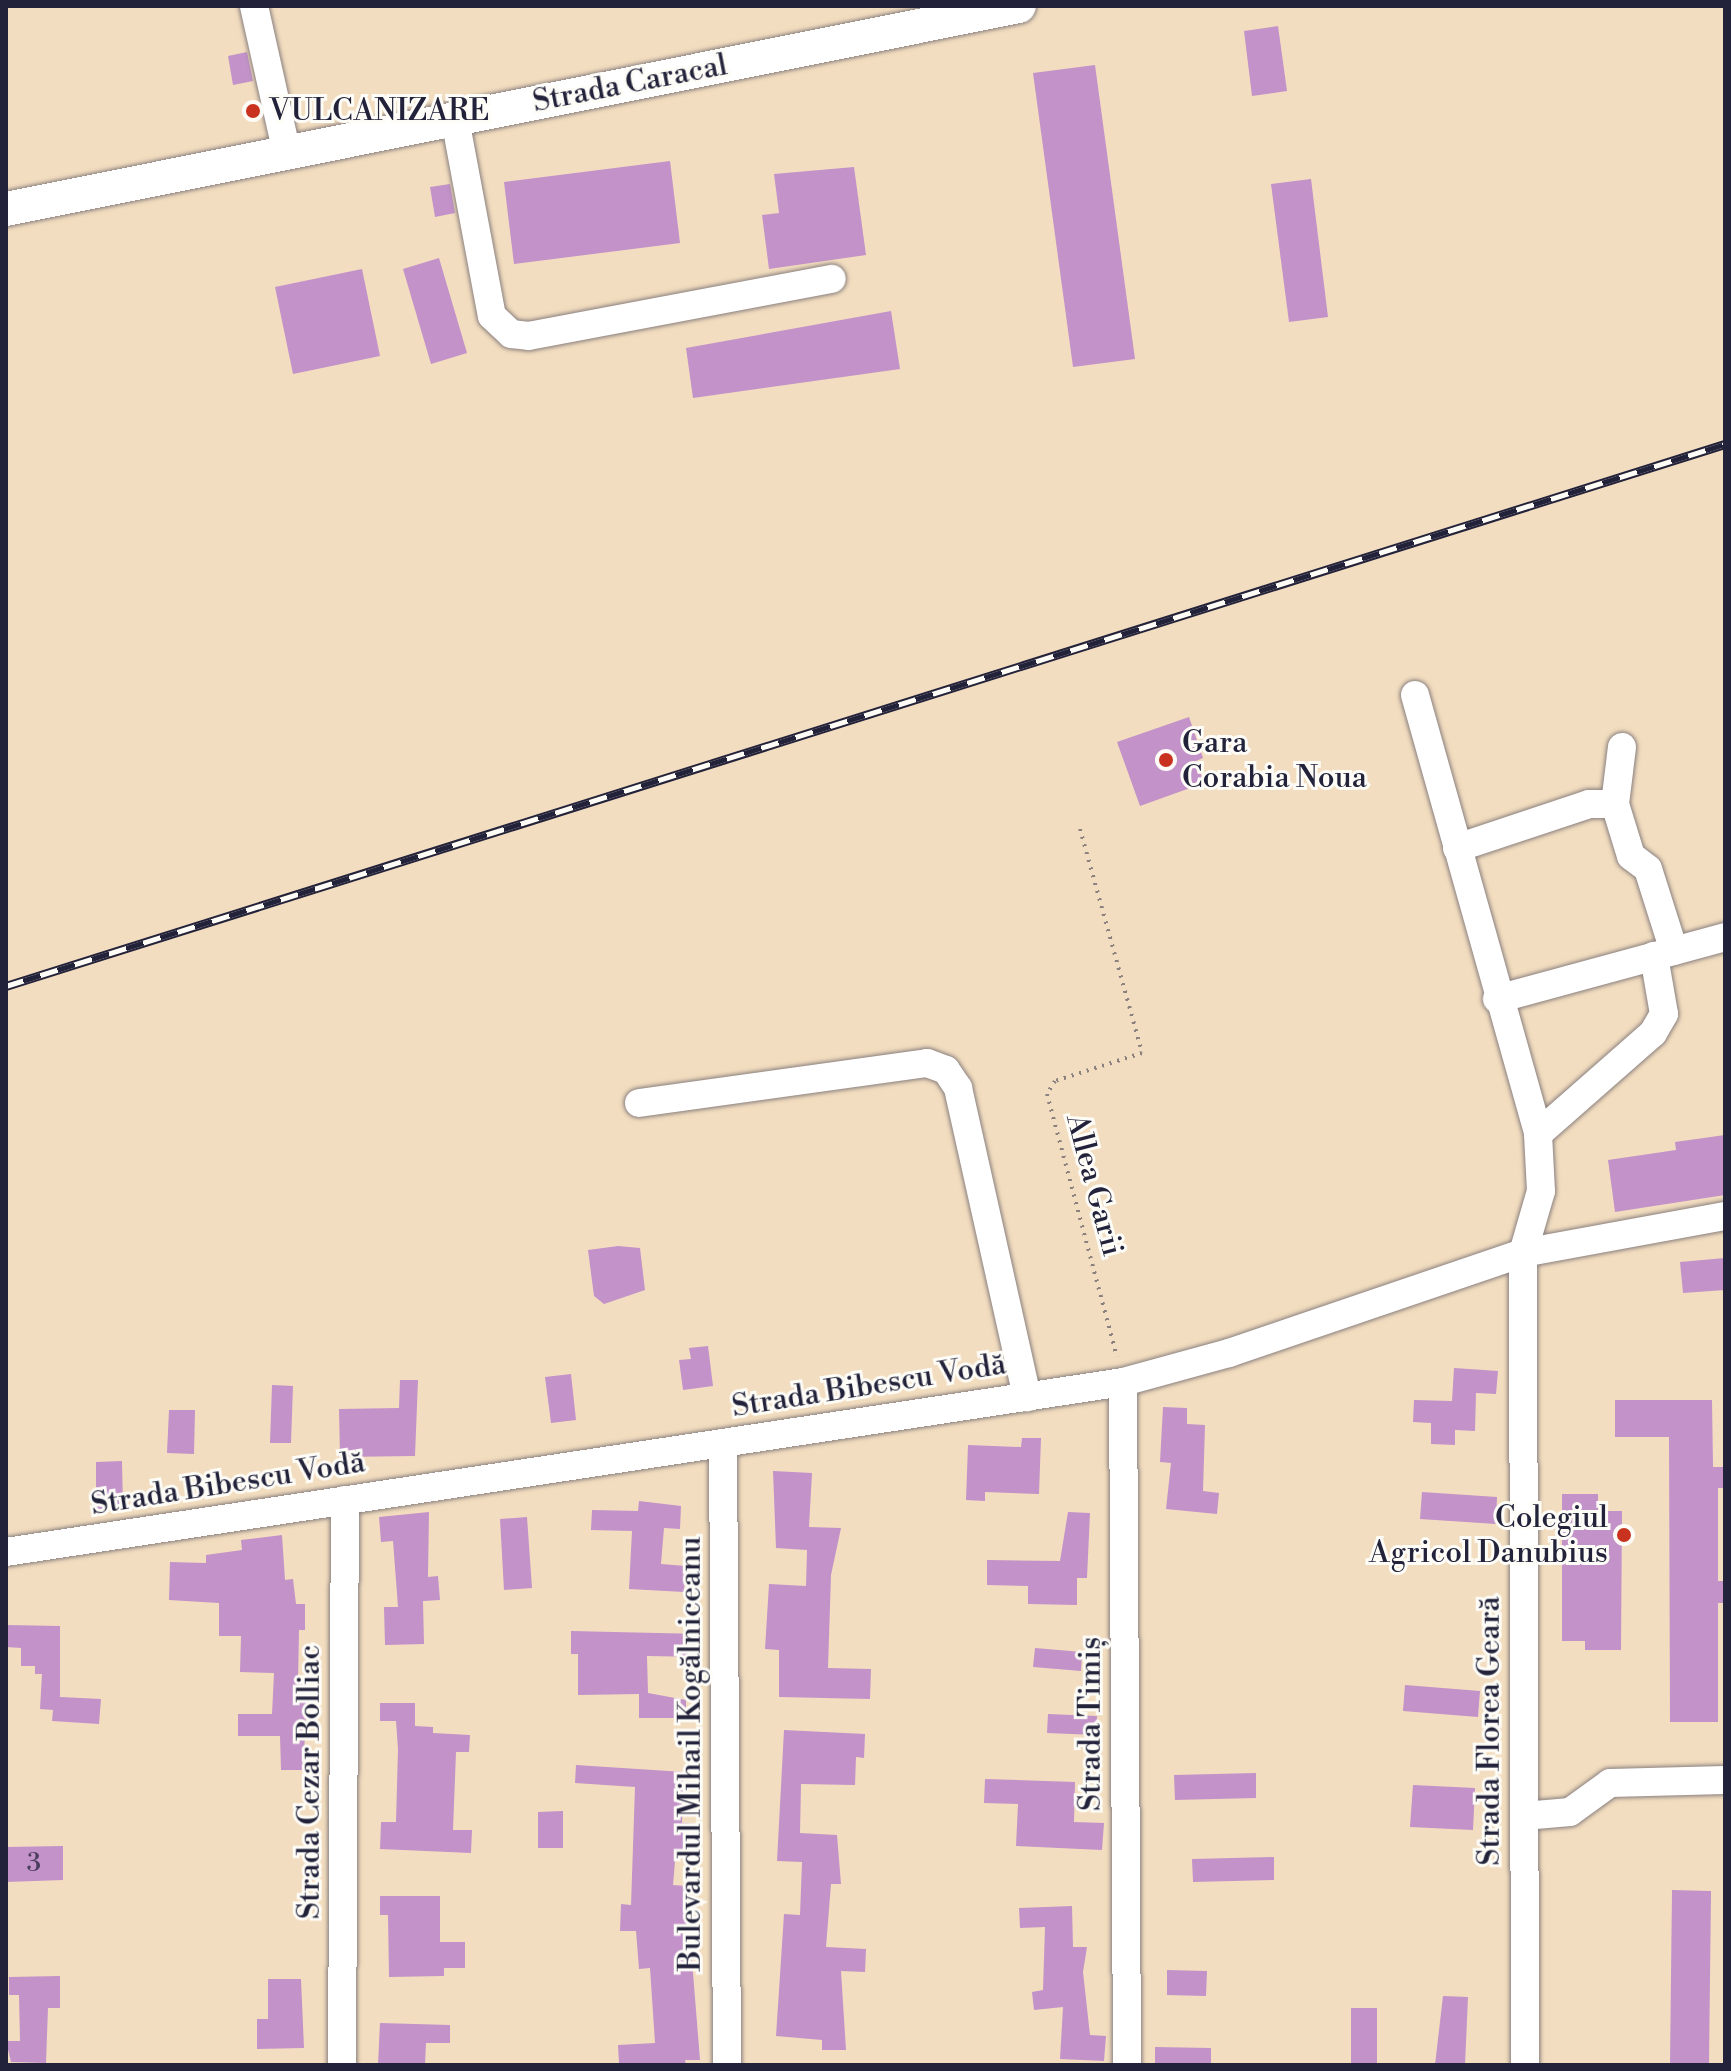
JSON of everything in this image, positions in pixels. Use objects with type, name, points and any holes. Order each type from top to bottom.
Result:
[{"type":"main road","name":"Strada Caracal","points":[[6,209],[286,149],[455,119],[1006,7]]},
{"type":"street","points":[[254,6],[286,149]]},
{"type":"street","points":[[455,119],[492,316],[511,334],[529,336],[832,279]]},
{"type":"street","name":"Strada Florea Geară","points":[[1415,695],[1497,999],[1538,1134],[1541,1191],[1523,1253],[1525,2065]]},
{"type":"street","points":[[1538,1134],[1653,1033],[1664,1014],[1664,954],[1648,869],[1631,856],[1615,804],[1622,747]]},
{"type":"street","points":[[1457,848],[1589,804],[1615,804]]},
{"type":"street","points":[[1497,999],[1725,937]]},
{"type":"street","points":[[639,1103],[927,1063],[946,1070],[958,1088],[1027,1397]]},
{"type":"street","name":"Strada Bibescu Vodă","points":[[6,1552],[1123,1382],[1229,1353],[1523,1253],[1725,1216]]},
{"type":"street","name":"Strada Timiș","points":[[1123,1382],[1127,2065]]},
{"type":"street","name":"Bulevardul Mihail Kogălniceanu","points":[[723,1443],[727,2065]]},
{"type":"street","name":"Strada Cezar Bolliac","points":[[342,2065],[345,1500]]},
{"type":"street","points":[[1524,1816],[1570,1812],[1610,1783],[1725,1780]]},
{"type":"path","name":"Allea Garii","points":[[1080,829],[1142,1053],[1055,1081],[1047,1094],[1123,1382]]},
{"type":"building","points":[[1278,26],[1287,91],[1252,96],[1244,31]]},
{"type":"building","points":[[247,52],[253,81],[233,85],[228,56]]},
{"type":"building","points":[[1095,65],[1135,359],[1073,367],[1033,73]]},
{"type":"building","points":[[670,161],[680,243],[514,264],[504,182]]},
{"type":"building","points":[[854,167],[866,255],[769,269],[762,215],[779,213],[774,174]]},
{"type":"building","points":[[1311,179],[1328,317],[1289,322],[1271,184]]},
{"type":"building","points":[[450,184],[455,213],[435,217],[430,187]]},
{"type":"building","points":[[439,258],[467,353],[431,364],[403,269]]},
{"type":"building","points":[[362,269],[380,356],[293,374],[275,287]]},
{"type":"building","points":[[891,311],[900,369],[693,398],[686,348]]},
{"type":"building","name":"Gara Corabia Noua","points":[[1189,717],[1203,758],[1196,761],[1204,783],[1140,806],[1117,742]]},
{"type":"building","points":[[1725,1135],[1725,1195],[1615,1212],[1608,1160],[1676,1150],[1675,1142]]},
{"type":"building","points":[[618,1246],[640,1248],[645,1290],[604,1304],[594,1296],[588,1250]]},
{"type":"building","points":[[1725,1258],[1725,1290],[1683,1293],[1680,1262]]},
{"type":"building","points":[[708,1346],[713,1386],[683,1390],[679,1360],[691,1359],[689,1348]]},
{"type":"building","points":[[1454,1368],[1498,1371],[1496,1394],[1476,1393],[1475,1431],[1455,1430],[1455,1445],[1431,1444],[1431,1423],[1413,1422],[1414,1400],[1452,1401]]},
{"type":"building","points":[[571,1374],[576,1420],[551,1423],[545,1377]]},
{"type":"building","points":[[400,1380],[418,1380],[415,1456],[340,1457],[339,1409],[399,1408]]},
{"type":"building","points":[[272,1385],[293,1386],[291,1443],[270,1443]]},
{"type":"building","points":[[1615,1400],[1712,1400],[1713,1467],[1725,1467],[1725,1488],[1718,1488],[1718,1581],[1723,1581],[1723,1603],[1718,1603],[1718,1722],[1670,1722],[1669,1437],[1615,1437]]},
{"type":"building","points":[[1163,1407],[1187,1408],[1187,1424],[1205,1425],[1203,1491],[1219,1493],[1217,1514],[1166,1509],[1171,1463],[1160,1462]]},
{"type":"building","points":[[169,1410],[195,1410],[194,1454],[167,1453]]},
{"type":"building","points":[[1022,1438],[1041,1438],[1039,1494],[985,1492],[985,1501],[966,1500],[968,1445],[1021,1447]]},
{"type":"building","points":[[122,1461],[123,1509],[96,1509],[96,1462]]},
{"type":"building","points":[[773,1471],[812,1473],[809,1527],[841,1528],[831,1575],[828,1668],[871,1669],[870,1699],[779,1697],[779,1650],[765,1649],[769,1584],[806,1586],[807,1550],[776,1548]]},
{"type":"building","points":[[1422,1492],[1497,1497],[1496,1524],[1420,1519]]},
{"type":"building","points":[[1562,1494],[1598,1494],[1598,1511],[1622,1511],[1621,1650],[1585,1650],[1585,1641],[1562,1641]]},
{"type":"building","points":[[639,1501],[681,1506],[680,1529],[664,1528],[661,1564],[686,1566],[684,1592],[629,1589],[632,1531],[591,1530],[592,1510],[638,1511]]},
{"type":"building","points":[[429,1512],[428,1577],[438,1576],[440,1600],[423,1601],[424,1644],[385,1645],[384,1607],[398,1607],[393,1541],[381,1542],[379,1517]]},
{"type":"building","points":[[1068,1512],[1090,1513],[1087,1578],[1077,1578],[1077,1605],[1028,1604],[1028,1586],[987,1585],[987,1560],[1060,1561]]},
{"type":"building","points":[[527,1517],[532,1588],[504,1590],[500,1519]]},
{"type":"building","points":[[282,1535],[285,1580],[293,1579],[296,1604],[305,1604],[305,1630],[299,1630],[298,1683],[308,1683],[303,1770],[281,1770],[280,1736],[238,1736],[238,1714],[272,1714],[274,1673],[240,1672],[241,1636],[219,1636],[219,1603],[169,1600],[170,1562],[206,1563],[206,1555],[242,1550],[241,1540]]},
{"type":"building","points":[[6,1625],[60,1626],[60,1697],[101,1699],[99,1724],[52,1721],[53,1710],[40,1709],[42,1674],[35,1674],[35,1666],[21,1666],[21,1648],[6,1647]]},
{"type":"building","points":[[571,1631],[701,1634],[700,1657],[647,1656],[648,1693],[686,1700],[686,1718],[639,1718],[639,1694],[578,1695],[578,1654],[571,1654]]},
{"type":"building","points":[[1035,1648],[1082,1652],[1081,1671],[1033,1667]]},
{"type":"building","points":[[1405,1685],[1480,1691],[1478,1717],[1403,1711]]},
{"type":"building","points":[[380,1703],[415,1703],[415,1726],[433,1727],[433,1733],[470,1735],[469,1752],[456,1752],[453,1830],[472,1830],[471,1853],[380,1849],[381,1822],[396,1822],[398,1749],[396,1721],[380,1721]]},
{"type":"building","points":[[1048,1714],[1097,1716],[1096,1735],[1047,1733]]},
{"type":"building","points":[[784,1730],[865,1734],[864,1758],[856,1757],[855,1785],[801,1784],[800,1833],[837,1835],[841,1884],[831,1884],[826,1947],[866,1949],[865,1972],[841,1971],[846,2050],[822,2050],[822,2040],[776,2036],[784,1914],[800,1915],[802,1862],[777,1861]]},
{"type":"building","points":[[576,1765],[684,1772],[682,1823],[696,1824],[695,1851],[676,1850],[673,1885],[686,1886],[700,2060],[685,2060],[686,2065],[619,2063],[618,2045],[655,2043],[650,1968],[639,1969],[636,1931],[620,1931],[621,1904],[631,1905],[635,1787],[575,1783]]},
{"type":"building","points":[[1256,1773],[1256,1798],[1175,1800],[1174,1775]]},
{"type":"building","points":[[985,1779],[1075,1782],[1074,1822],[1104,1823],[1102,1850],[1016,1846],[1018,1804],[984,1803]]},
{"type":"building","points":[[1413,1785],[1475,1788],[1473,1830],[1410,1827]]},
{"type":"building","points":[[563,1811],[563,1848],[538,1848],[538,1812]]},
{"type":"building","points":[[63,1846],[63,1880],[6,1882],[6,1847]]},
{"type":"building","points":[[1274,1857],[1274,1880],[1193,1882],[1192,1859]]},
{"type":"building","points":[[1672,1890],[1711,1891],[1709,2065],[1670,2065]]},
{"type":"building","points":[[380,1896],[440,1896],[440,1942],[465,1942],[465,1968],[444,1968],[444,1976],[389,1977],[388,1915],[380,1915]]},
{"type":"building","points":[[1072,1906],[1073,1947],[1087,1947],[1083,1972],[1090,2035],[1106,2036],[1104,2061],[1060,2059],[1063,2007],[1034,2010],[1032,1992],[1043,1990],[1045,1927],[1020,1928],[1019,1908]]},
{"type":"building","points":[[1167,1970],[1207,1971],[1206,1996],[1167,1995]]},
{"type":"building","points":[[60,1976],[60,2008],[48,2008],[46,2063],[11,2062],[6,2041],[20,2041],[19,1995],[9,1995],[9,1977]]},
{"type":"building","points":[[268,1979],[301,1979],[304,2048],[257,2049],[257,2019],[268,2019]]},
{"type":"building","points":[[1443,1996],[1468,1997],[1465,2065],[1435,2065]]},
{"type":"building","points":[[1351,2008],[1377,2008],[1377,2065],[1351,2065]]},
{"type":"building","points":[[380,2023],[450,2025],[450,2043],[426,2043],[425,2065],[378,2065]]},
{"type":"building","points":[[1155,2047],[1211,2048],[1211,2065],[1155,2065]]},
{"type":"railway","points":[[6,986],[1725,444]]},
{"type":"place","name":"VULCANIZARE","points":[[253,111]]},
{"type":"place","name":"Gara Corabia Noua","points":[[1166,760]]},
{"type":"place","name":"Colegiul Agricol Danubius","points":[[1624,1535]]}]
